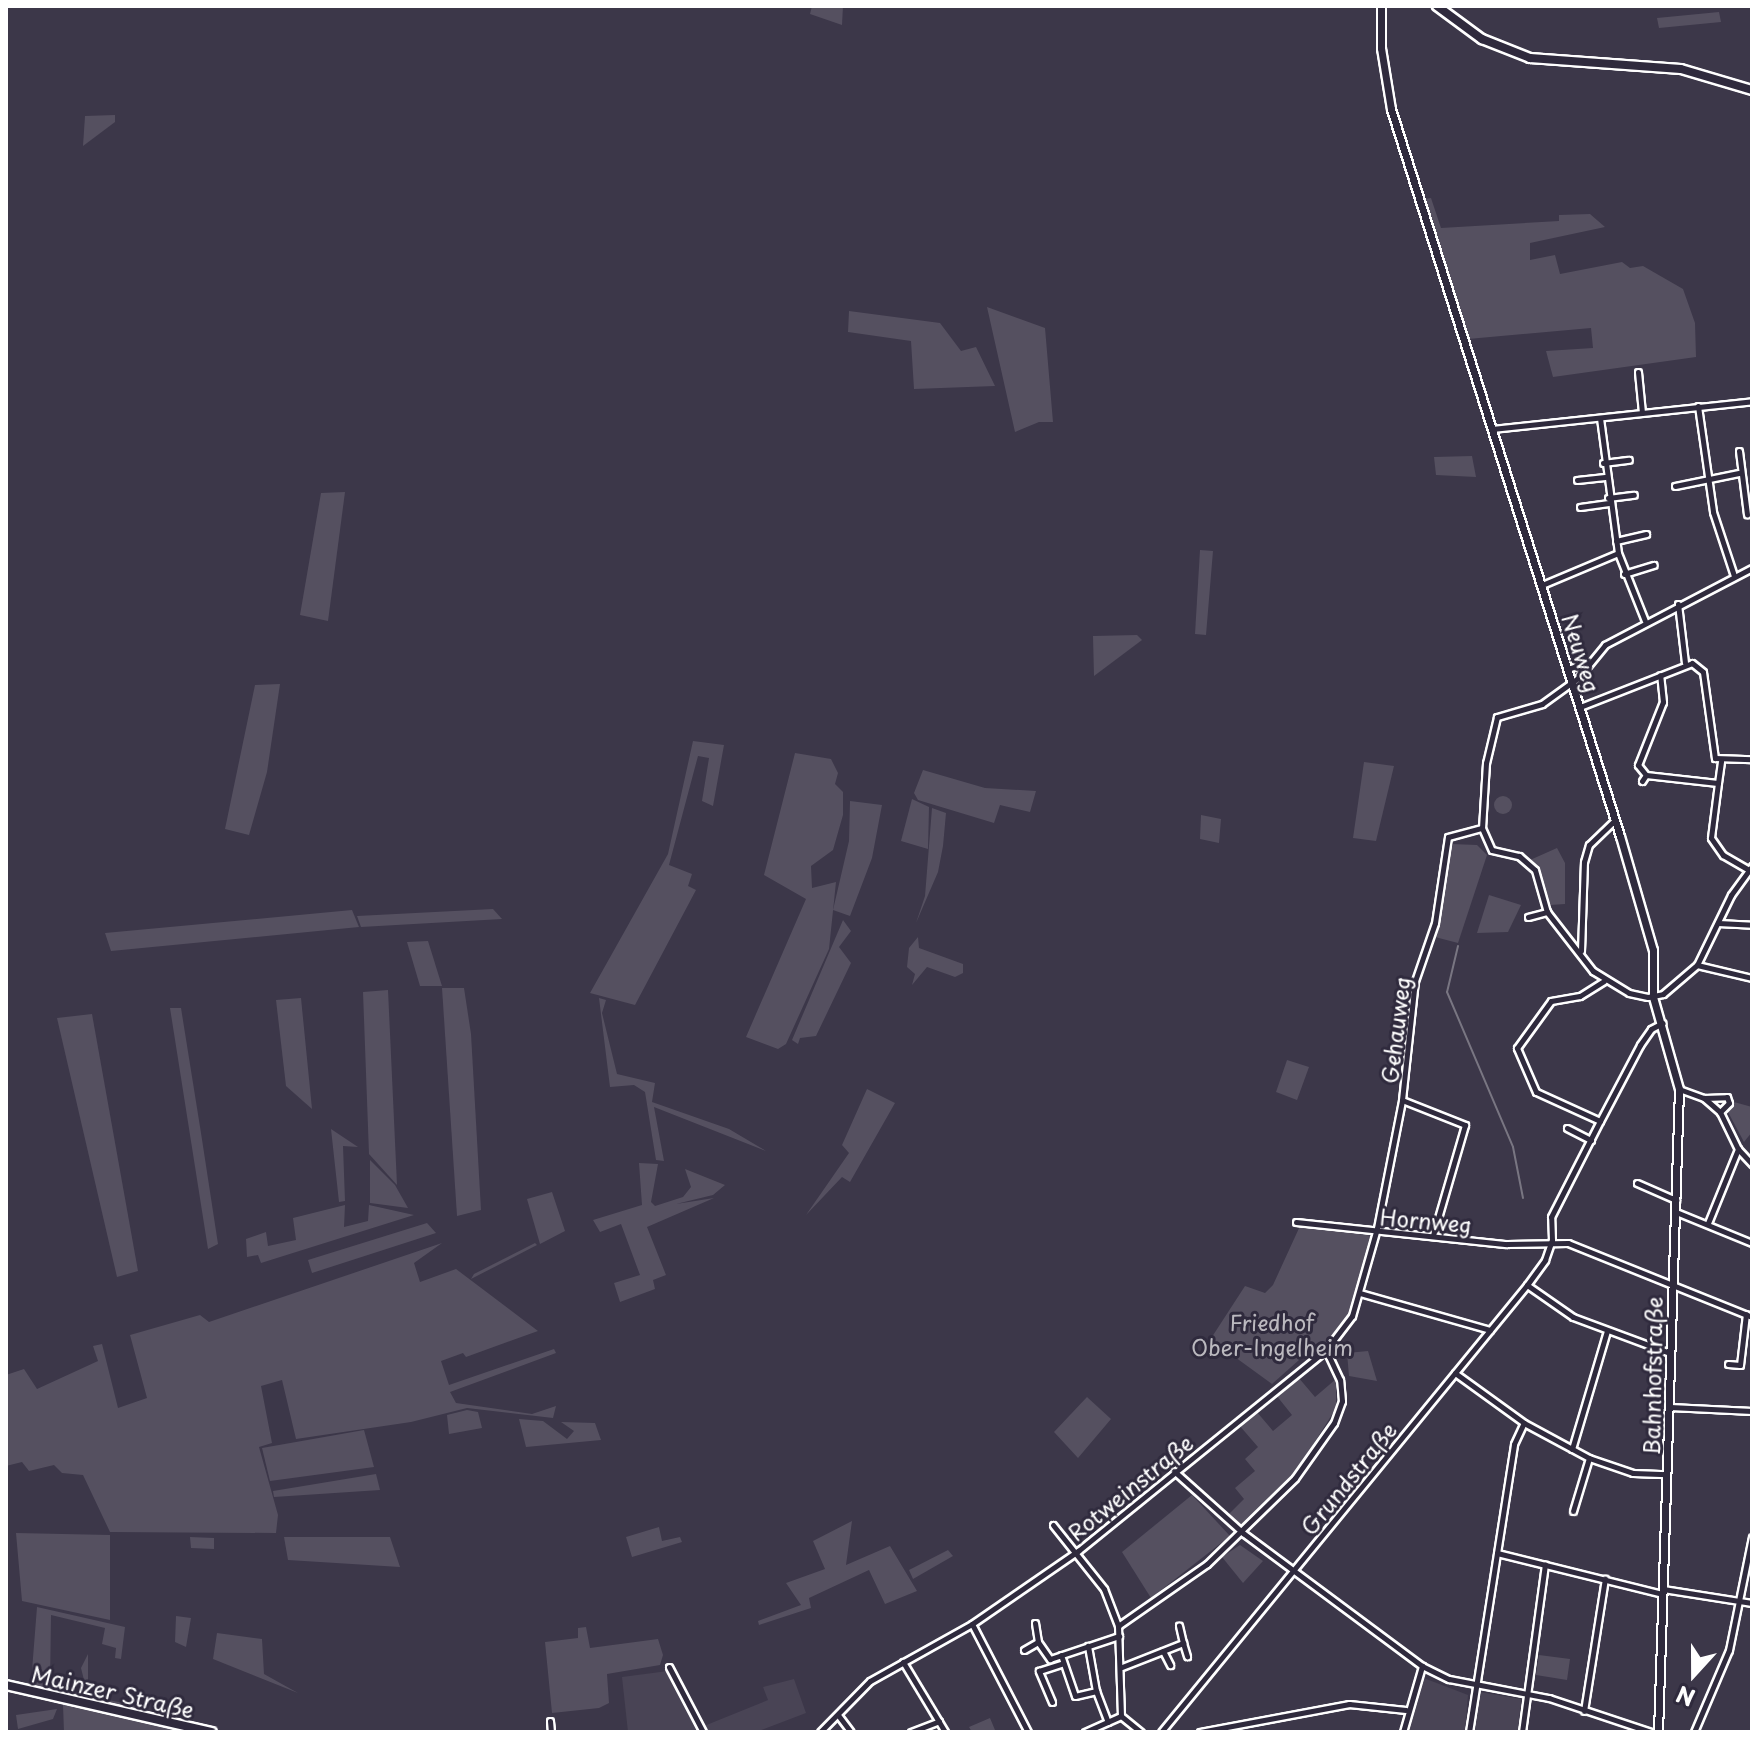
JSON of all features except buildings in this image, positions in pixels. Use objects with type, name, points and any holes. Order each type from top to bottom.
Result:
[{"type":"main road","points":[[1437,6],[1482,39],[1530,58],[1673,68],[1752,90]]},
{"type":"main road","name":"Mainzer Straße","points":[[6,1685],[212,1732]]},
{"type":"street","name":"Neuweg","points":[[1381,6],[1381,48],[1391,109],[1615,820],[1653,950],[1653,997]]},
{"type":"street","points":[[1638,372],[1642,413]]},
{"type":"street","points":[[1492,429],[1752,401]]},
{"type":"street","points":[[1698,406],[1706,478],[1724,558],[1734,577]]},
{"type":"street","points":[[1600,418],[1603,463],[1618,553],[1645,621]]},
{"type":"street","points":[[1739,451],[1739,473],[1747,514]]},
{"type":"street","points":[[1603,463],[1629,460]]},
{"type":"street","points":[[1675,486],[1739,473]]},
{"type":"street","points":[[1577,480],[1605,477]]},
{"type":"street","points":[[1580,507],[1634,495]]},
{"type":"street","points":[[1616,541],[1646,534]]},
{"type":"street","points":[[1542,585],[1618,553]]},
{"type":"street","points":[[1624,574],[1654,565]]},
{"type":"street","points":[[1568,669],[1587,661],[1645,621],[1752,568]]},
{"type":"street","points":[[1678,604],[1685,663]]},
{"type":"street","points":[[1587,661],[1571,681],[1542,704],[1497,717],[1486,763],[1482,828],[1492,850],[1519,856],[1535,870],[1547,912],[1604,981],[1653,997],[1697,965],[1750,868],[1723,855],[1711,838],[1721,761]]},
{"type":"street","points":[[1580,707],[1685,663]]},
{"type":"street","points":[[1685,663],[1703,672],[1712,752],[1721,761],[1752,759]]},
{"type":"street","points":[[1660,675],[1663,702],[1638,765],[1646,775],[1718,783]]},
{"type":"street","points":[[1642,781],[1646,775]]},
{"type":"street","points":[[1580,952],[1585,932],[1584,862],[1589,845],[1615,820]]},
{"type":"street","name":"Gehauweg","points":[[1377,1228],[1402,1100],[1415,981],[1435,923],[1448,837],[1482,828]]},
{"type":"street","points":[[1528,917],[1547,912]]},
{"type":"street","points":[[1718,923],[1752,925]]},
{"type":"street","points":[[1697,965],[1752,978]]},
{"type":"street","points":[[1591,989],[1593,971]]},
{"type":"street","points":[[1600,1121],[1536,1092],[1517,1048],[1551,1001],[1591,989],[1604,981]]},
{"type":"street","name":"Bahnhofstraße","points":[[1653,997],[1663,1023],[1679,1089],[1658,1732]]},
{"type":"street","name":"Grundstraße","points":[[1161,1732],[1527,1285],[1552,1240],[1551,1217],[1600,1121],[1640,1045],[1651,1029],[1663,1023]]},
{"type":"street","points":[[1679,1089],[1704,1098],[1720,1112],[1738,1149],[1752,1164]]},
{"type":"street","points":[[1704,1098],[1727,1097],[1729,1103],[1720,1112]]},
{"type":"street","points":[[1402,1100],[1465,1125],[1433,1235]]},
{"type":"street","points":[[1567,1128],[1591,1140]]},
{"type":"street","points":[[1708,1223],[1738,1149]]},
{"type":"street","points":[[1637,1183],[1677,1200]]},
{"type":"street","points":[[1676,1212],[1751,1240]]},
{"type":"street","name":"Hornweg","points":[[1296,1222],[1377,1228],[1507,1244],[1552,1240]]},
{"type":"street","name":"Rotweinstraße","points":[[820,1732],[870,1681],[972,1624],[1078,1551],[1326,1350],[1352,1316],[1377,1228]]},
{"type":"street","points":[[1552,1240],[1749,1315],[1740,1365],[1728,1364]]},
{"type":"street","points":[[1527,1285],[1573,1317],[1670,1353]]},
{"type":"street","points":[[1360,1293],[1491,1330]]},
{"type":"street","points":[[1571,1449],[1607,1331]]},
{"type":"street","points":[[1118,1626],[1243,1533],[1282,1495],[1334,1423],[1342,1392],[1326,1350]]},
{"type":"street","points":[[1455,1373],[1524,1423],[1589,1458],[1633,1473],[1668,1474]]},
{"type":"street","points":[[1670,1407],[1752,1411]]},
{"type":"street","points":[[1469,1732],[1514,1444],[1524,1423]]},
{"type":"street","points":[[1573,1511],[1589,1458]]},
{"type":"street","points":[[1174,1471],[1243,1533],[1422,1666],[1475,1687],[1527,1693],[1651,1732]]},
{"type":"street","points":[[1053,1525],[1078,1551],[1104,1589],[1118,1626],[1122,1667],[1121,1716]]},
{"type":"street","points":[[1694,1732],[1729,1650],[1752,1537]]},
{"type":"street","points":[[1497,1553],[1663,1592],[1752,1603]]},
{"type":"street","points":[[1522,1732],[1545,1565]]},
{"type":"street","points":[[1584,1711],[1605,1579]]},
{"type":"street","points":[[1035,1623],[1038,1642],[1050,1659],[1119,1636]]},
{"type":"street","points":[[972,1624],[1028,1732]]},
{"type":"street","points":[[1179,1625],[1187,1656]]},
{"type":"street","points":[[1024,1650],[1038,1642]]},
{"type":"street","points":[[1122,1667],[1183,1643]]},
{"type":"street","points":[[1088,1646],[1096,1691],[1108,1722]]},
{"type":"street","points":[[1163,1651],[1170,1665]]},
{"type":"street","points":[[1061,1655],[1075,1696],[1096,1691]]},
{"type":"street","points":[[903,1662],[945,1732]]},
{"type":"street","points":[[1052,1702],[1039,1671],[1063,1663]]},
{"type":"street","points":[[1403,1732],[1406,1710],[1422,1666]]},
{"type":"street","points":[[669,1667],[703,1732]]},
{"type":"street","points":[[1200,1732],[1349,1704],[1406,1710]]},
{"type":"street","points":[[838,1715],[851,1732]]},
{"type":"street","points":[[1085,1732],[1121,1716]]},
{"type":"street","points":[[1121,1716],[1141,1732]]},
{"type":"street","points":[[550,1721],[551,1732]]},
{"type":"street","points":[[911,1732],[939,1721]]},
{"type":"shaded area","points":[[668,1671],[700,1732],[628,1732],[622,1677]]},
{"type":"shaded area","points":[[1421,1677],[1468,1695],[1465,1732],[1405,1732]]},
{"type":"shaded area","points":[[794,1679],[806,1713],[756,1732],[707,1732],[704,1726],[768,1700],[763,1687]]},
{"type":"shaded area","points":[[1480,1692],[1521,1699],[1518,1732],[1474,1731]]},
{"type":"green space","points":[[812,6],[843,6],[842,25],[810,14]]},
{"type":"green space","points":[[1719,12],[1721,22],[1659,28],[1657,18]]},
{"type":"green space","points":[[115,115],[115,122],[83,146],[85,116]]},
{"type":"green space","points":[[1431,198],[1441,228],[1559,221],[1559,215],[1590,214],[1605,227],[1530,243],[1530,260],[1555,255],[1560,274],[1622,262],[1630,268],[1643,266],[1683,289],[1695,323],[1696,357],[1553,377],[1546,351],[1593,348],[1591,328],[1468,339],[1425,199]]},
{"type":"green space","points":[[987,307],[1045,328],[1053,422],[1039,422],[1015,432]]},
{"type":"green space","points":[[849,311],[940,323],[961,351],[976,347],[995,386],[914,389],[911,341],[848,332]]},
{"type":"green space","points":[[1472,456],[1476,477],[1436,475],[1434,457]]},
{"type":"green space","points":[[345,492],[328,621],[300,615],[321,493]]},
{"type":"green space","points":[[1200,550],[1213,551],[1206,635],[1195,634]]},
{"type":"green space","points":[[1137,635],[1142,640],[1094,676],[1093,636]]},
{"type":"green space","points":[[280,684],[267,772],[249,835],[225,829],[255,685]]},
{"type":"green space","points":[[693,741],[724,745],[713,806],[702,801],[709,758],[698,756],[669,865],[692,874],[688,886],[696,890],[635,1005],[590,993],[668,854]]},
{"type":"green space","points":[[795,753],[831,759],[838,773],[835,784],[843,792],[843,815],[833,850],[811,866],[812,888],[836,882],[829,949],[786,1044],[778,1049],[746,1037],[806,899],[764,875]]},
{"type":"green space","points":[[1364,762],[1394,766],[1376,841],[1353,838]]},
{"type":"green space","points":[[923,770],[985,788],[1036,791],[1030,812],[1000,805],[994,823],[918,800],[914,793]]},
{"type":"green space","points":[[1503,796],[1512,805],[1503,814],[1494,805]]},
{"type":"green space","points":[[912,799],[929,807],[928,849],[901,841]]},
{"type":"green space","points":[[850,801],[882,805],[872,858],[850,916],[833,910],[849,841]]},
{"type":"green space","points":[[932,808],[946,813],[943,846],[938,872],[916,923],[925,896]]},
{"type":"green space","points":[[1201,815],[1221,819],[1219,843],[1200,839]]},
{"type":"green space","points":[[1451,844],[1477,845],[1487,855],[1458,943],[1435,937]]},
{"type":"green space","points":[[1557,848],[1565,863],[1565,904],[1550,905],[1539,869],[1530,860]]},
{"type":"green space","points":[[1489,895],[1521,905],[1508,932],[1477,933]]},
{"type":"green space","points":[[493,909],[502,919],[361,927],[357,916]]},
{"type":"green space","points":[[352,910],[359,927],[111,951],[105,933]]},
{"type":"green space","points":[[843,920],[851,931],[839,947],[851,963],[816,1036],[800,1038],[798,1044],[792,1040]]},
{"type":"green space","points":[[918,937],[919,948],[963,964],[963,973],[955,977],[927,967],[912,985],[915,974],[907,967],[909,948]]},
{"type":"green space","points":[[428,941],[442,986],[420,986],[407,942]]},
{"type":"green space","points":[[442,988],[464,988],[471,1034],[481,1210],[457,1216]]},
{"type":"green space","points":[[388,990],[397,1185],[369,1154],[363,992]]},
{"type":"green space","points":[[301,998],[312,1109],[286,1086],[276,1000]]},
{"type":"green space","points":[[599,998],[606,1000],[602,1013],[617,1074],[655,1083],[652,1102],[729,1129],[766,1151],[654,1107],[664,1161],[656,1160],[645,1092],[634,1085],[610,1087]]},
{"type":"green space","points":[[170,1008],[181,1008],[201,1133],[218,1244],[208,1249]]},
{"type":"green space","points":[[92,1014],[138,1271],[117,1277],[57,1018]]},
{"type":"green space","points":[[1287,1060],[1309,1067],[1297,1100],[1276,1092]]},
{"type":"green space","points":[[867,1089],[895,1103],[850,1182],[842,1177],[806,1215],[849,1153],[842,1145]]},
{"type":"green space","points":[[1734,1102],[1752,1107],[1752,1132],[1744,1142],[1728,1112]]},
{"type":"green space","points":[[331,1129],[358,1147],[343,1146],[345,1201],[339,1202]]},
{"type":"green space","points":[[370,1160],[395,1185],[408,1208],[370,1203]]},
{"type":"green space","points":[[639,1163],[658,1164],[651,1202],[655,1206],[683,1197],[691,1187],[685,1169],[725,1185],[713,1195],[676,1204],[714,1198],[647,1227],[666,1275],[653,1280],[655,1289],[620,1302],[614,1283],[640,1275],[621,1224],[600,1232],[593,1220],[642,1205]]},
{"type":"green space","points":[[552,1192],[565,1231],[540,1244],[527,1199]]},
{"type":"green space","points":[[345,1205],[344,1227],[368,1221],[369,1205],[414,1215],[261,1263],[258,1255],[247,1257],[246,1239],[266,1232],[268,1246],[296,1240],[293,1218]]},
{"type":"green space","points":[[427,1223],[436,1233],[312,1273],[308,1260]]},
{"type":"green space","name":"Friedhof Ober-Ingelheim","points":[[1300,1226],[1373,1236],[1348,1315],[1321,1349],[1308,1352],[1272,1384],[1217,1344],[1208,1343],[1245,1286],[1265,1293],[1273,1285]]},
{"type":"green space","points":[[442,1243],[414,1263],[420,1282],[456,1269],[538,1331],[466,1357],[463,1353],[441,1361],[449,1385],[554,1349],[556,1353],[450,1392],[456,1403],[532,1414],[556,1406],[553,1418],[467,1408],[411,1422],[296,1439],[282,1380],[261,1386],[272,1443],[259,1447],[278,1515],[276,1533],[110,1532],[83,1475],[62,1473],[54,1465],[29,1471],[22,1462],[6,1466],[6,1375],[24,1369],[37,1389],[98,1361],[93,1346],[102,1344],[118,1408],[147,1398],[130,1335],[200,1315],[209,1322]]},
{"type":"green space","points":[[535,1243],[537,1245],[471,1279],[474,1274]]},
{"type":"green space","points":[[1368,1351],[1377,1381],[1349,1376],[1347,1353]]},
{"type":"green space","points":[[1298,1377],[1315,1397],[1336,1379],[1336,1408],[1296,1472],[1246,1525],[1239,1524],[1228,1515],[1244,1499],[1235,1488],[1255,1471],[1245,1459],[1258,1447],[1239,1425],[1256,1411],[1273,1431],[1292,1415],[1276,1395]]},
{"type":"green space","points":[[1087,1397],[1111,1419],[1078,1458],[1054,1432]]},
{"type":"green space","points":[[467,1410],[478,1412],[482,1428],[449,1434],[447,1415]]},
{"type":"green space","points":[[519,1419],[543,1421],[567,1439],[574,1431],[561,1422],[595,1423],[601,1440],[526,1447]]},
{"type":"green space","points":[[364,1430],[374,1467],[270,1481],[262,1448]]},
{"type":"green space","points":[[376,1474],[380,1490],[274,1497],[273,1491]]},
{"type":"green space","points":[[1192,1495],[1230,1536],[1151,1598],[1122,1552]]},
{"type":"green space","points":[[852,1521],[846,1565],[890,1546],[917,1591],[885,1604],[869,1570],[809,1598],[811,1608],[759,1625],[758,1621],[801,1605],[786,1583],[825,1569],[813,1541]]},
{"type":"green space","points":[[659,1527],[662,1541],[680,1537],[682,1542],[632,1557],[626,1537]]},
{"type":"green space","points":[[16,1533],[110,1535],[110,1620],[22,1601]]},
{"type":"green space","points":[[190,1537],[214,1538],[214,1549],[191,1548]]},
{"type":"green space","points":[[284,1537],[390,1537],[400,1567],[288,1560]]},
{"type":"green space","points":[[1240,1545],[1263,1561],[1243,1583],[1222,1557]]},
{"type":"green space","points":[[948,1550],[953,1556],[913,1579],[909,1570]]},
{"type":"green space","points":[[37,1607],[125,1627],[121,1659],[115,1658],[116,1648],[102,1644],[105,1628],[51,1615],[50,1685],[79,1685],[79,1697],[6,1681],[31,1683]]},
{"type":"green space","points":[[176,1616],[191,1618],[186,1647],[175,1642]]},
{"type":"green space","points":[[586,1627],[590,1648],[658,1639],[663,1655],[660,1665],[607,1674],[609,1703],[599,1708],[552,1713],[545,1642],[578,1638],[578,1628]]},
{"type":"green space","points":[[217,1633],[262,1639],[264,1674],[298,1693],[213,1659]]},
{"type":"green space","points":[[88,1654],[88,1696],[81,1668]]},
{"type":"green space","points":[[1539,1655],[1570,1659],[1567,1680],[1536,1675]]},
{"type":"green space","points":[[88,1696],[144,1707],[142,1712],[89,1700]]},
{"type":"green space","points":[[73,1704],[74,1709],[75,1704],[195,1732],[64,1732],[63,1705]]},
{"type":"green space","points":[[57,1709],[53,1719],[18,1729],[16,1715]]},
{"type":"green space","points":[[990,1718],[995,1730],[1003,1732],[972,1732],[969,1727]]},
{"type":"waterway","points":[[1458,946],[1447,992],[1513,1147],[1523,1198]]}]
